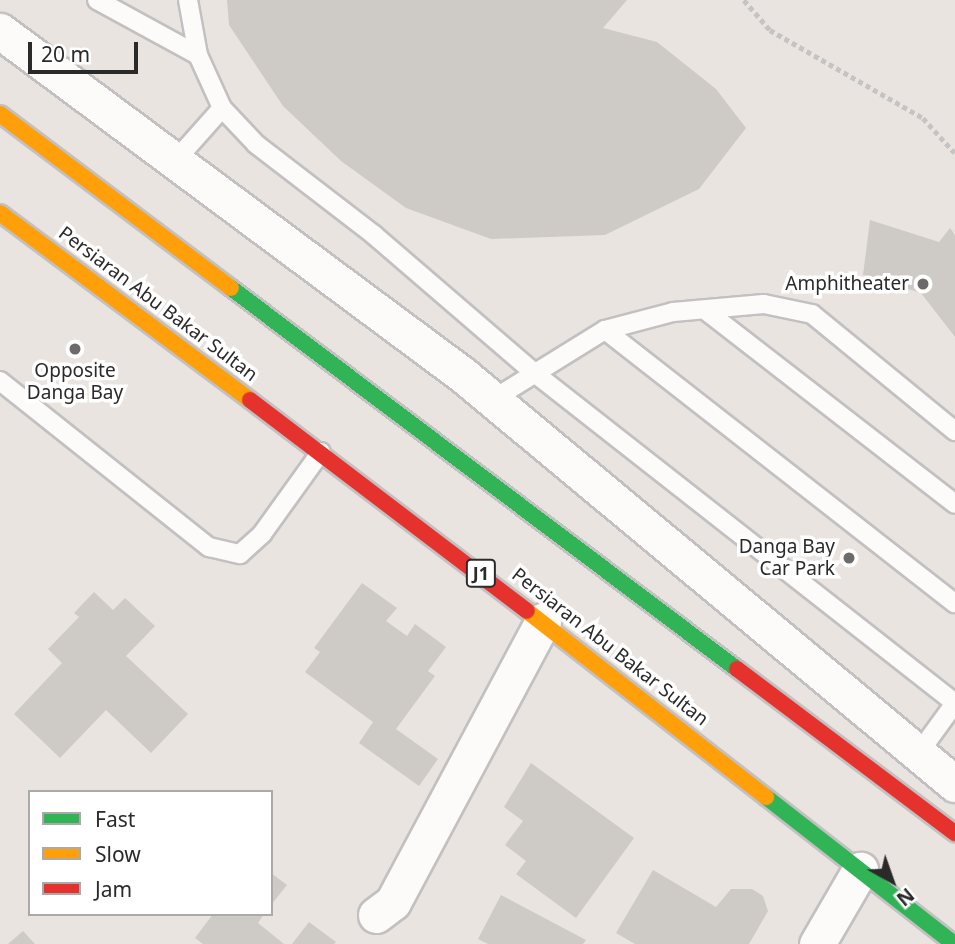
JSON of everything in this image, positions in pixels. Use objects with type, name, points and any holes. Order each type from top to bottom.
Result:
[{"type":"highway","points":[[0,114],[955,833]]},
{"type":"highway","name":"Persiaran Abu Bakar Sultan","points":[[0,213],[543,621],[954,944]]},
{"type":"street","points":[[0,31],[492,400],[955,784]]},
{"type":"street","points":[[376,915],[393,902],[543,621]]},
{"type":"street","points":[[817,944],[860,870]]},
{"type":"lane","points":[[97,0],[198,55]]},
{"type":"lane","points":[[188,0],[198,55],[222,108],[256,144],[374,235],[537,375],[955,703],[918,754]]},
{"type":"lane","points":[[175,161],[222,108]]},
{"type":"lane","points":[[492,400],[537,375],[605,330],[673,312],[764,304],[812,314],[955,431]]},
{"type":"lane","points":[[705,310],[955,504]]},
{"type":"lane","points":[[605,330],[955,603]]},
{"type":"lane","points":[[0,381],[209,547],[240,554],[262,534],[321,452]]},
{"type":"path","points":[[744,0],[770,30],[923,118],[955,153]]},
{"type":"building","points":[[227,0],[627,0],[603,28],[657,42],[716,89],[746,128],[699,189],[605,235],[491,239],[406,208],[341,161],[283,106],[229,25]]},
{"type":"building","name":"Amphitheater","points":[[870,220],[939,242],[950,228],[955,235],[955,337],[921,293],[863,275]]},
{"type":"building","points":[[362,583],[397,608],[386,621],[407,636],[415,624],[446,647],[428,671],[435,676],[396,729],[438,759],[419,786],[359,743],[373,722],[305,672],[320,652],[314,648]]},
{"type":"building","points":[[94,592],[113,610],[125,598],[155,626],[126,656],[188,714],[151,753],[106,710],[60,758],[14,714],[62,663],[48,649],[79,617],[74,613]]},
{"type":"building","points":[[531,763],[634,838],[576,918],[516,874],[526,861],[505,845],[523,821],[504,807]]},
{"type":"building","points":[[653,870],[716,907],[731,889],[752,889],[763,896],[768,911],[749,944],[635,944],[616,933]]},
{"type":"building","points":[[273,874],[287,885],[273,902]]},
{"type":"building","points":[[501,895],[586,940],[583,944],[488,944],[478,939]]},
{"type":"building","points":[[212,916],[263,916],[258,923],[284,944],[203,944],[195,938]]},
{"type":"building","points":[[309,922],[336,942],[292,944]]},
{"type":"building","points":[[23,931],[35,944],[8,944]]},
{"type":"traffic: fast","points":[[231,288],[737,669]]},
{"type":"traffic: fast","points":[[766,797],[954,944]]},
{"type":"traffic: slow","points":[[0,114],[231,288]]},
{"type":"traffic: slow","points":[[0,213],[250,400]]},
{"type":"traffic: slow","points":[[527,611],[766,797]]},
{"type":"traffic: jam","points":[[250,400],[527,611]]},
{"type":"traffic: jam","points":[[737,669],[955,833]]},
{"type":"place","name":"Amphitheater","points":[[923,284]]},
{"type":"place","name":"Opposite Danga Bay","points":[[75,349]]},
{"type":"place","name":"Danga Bay Car Park","points":[[849,558]]}]
